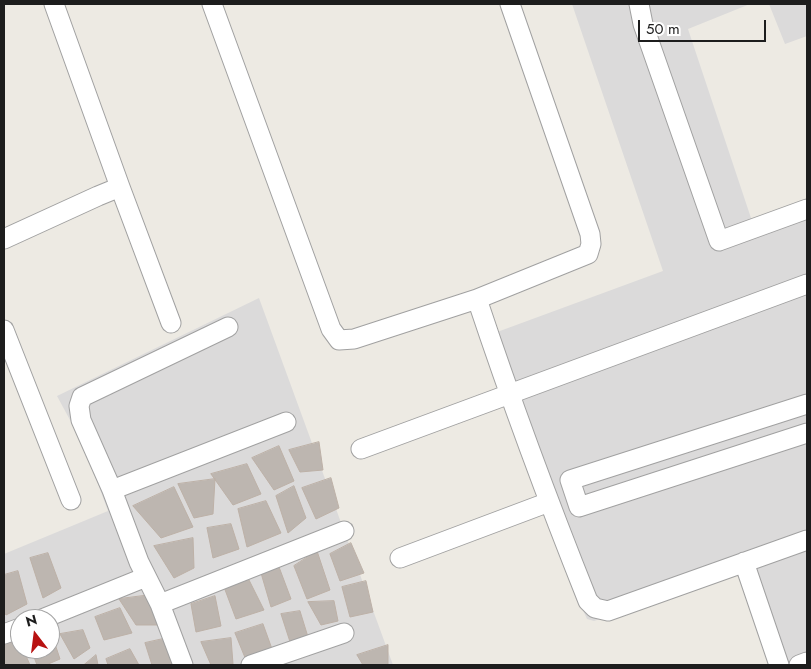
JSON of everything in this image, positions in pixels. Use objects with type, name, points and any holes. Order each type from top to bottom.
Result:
[{"type":"street","points":[[54,4],[171,323]]},
{"type":"street","points":[[212,4],[331,329],[339,340],[354,339],[477,299],[588,254],[592,244],[590,234],[510,4]]},
{"type":"street","points":[[639,4],[643,24],[719,241],[807,209]]},
{"type":"street","points":[[4,239],[120,187]]},
{"type":"street","points":[[361,449],[807,284]]},
{"type":"street","points":[[477,299],[509,394],[549,502],[588,601],[595,608],[608,611],[807,540]]},
{"type":"street","points":[[183,665],[160,604],[146,577],[82,420],[79,406],[82,398],[228,327]]},
{"type":"street","points":[[4,330],[71,500]]},
{"type":"street","points":[[807,429],[803,405],[570,480],[579,507],[807,433]]},
{"type":"street","points":[[112,490],[286,422]]},
{"type":"street","points":[[400,558],[549,502]]},
{"type":"street","points":[[160,604],[344,531]]},
{"type":"street","points":[[744,562],[779,665]]},
{"type":"street","points":[[60,612],[146,577]]},
{"type":"street","points":[[251,665],[344,633]]},
{"type":"street","points":[[799,665],[807,662]]},
{"type":"shaded area","points":[[572,4],[750,4],[688,29],[757,236],[729,247],[807,219],[807,665],[779,665],[747,571],[594,621],[587,619],[576,595],[489,335],[663,271]]},
{"type":"shaded area","points":[[769,4],[807,4],[807,36],[785,44]]},
{"type":"shaded area","points":[[259,298],[393,665],[4,665],[4,554],[108,511],[83,444],[57,396]]},
{"type":"building","points":[[319,442],[323,470],[300,472],[289,450]]},
{"type":"building","points":[[279,446],[294,481],[274,490],[252,458]]},
{"type":"building","points":[[247,464],[261,494],[233,505],[211,474]]},
{"type":"building","points":[[331,478],[339,508],[316,519],[302,488]]},
{"type":"building","points":[[215,479],[213,514],[194,518],[178,484]]},
{"type":"building","points":[[294,486],[306,518],[288,533],[276,496]]},
{"type":"building","points":[[174,487],[193,527],[161,538],[133,506]]},
{"type":"building","points":[[266,501],[281,533],[247,547],[238,509]]},
{"type":"building","points":[[231,524],[239,549],[213,558],[207,528]]},
{"type":"building","points":[[193,538],[194,568],[174,578],[154,546]]},
{"type":"building","points":[[351,543],[364,573],[340,581],[330,554]]},
{"type":"building","points":[[317,551],[330,590],[307,599],[294,566]]},
{"type":"building","points":[[48,553],[61,588],[43,598],[30,558]]},
{"type":"building","points":[[279,567],[291,599],[271,607],[261,573]]},
{"type":"building","points":[[18,571],[27,604],[17,609],[10,609],[10,613],[6,615],[4,612],[4,575]]},
{"type":"building","points":[[249,580],[264,610],[236,619],[224,587]]},
{"type":"building","points":[[366,581],[373,612],[350,617],[342,587]]},
{"type":"building","points":[[151,595],[160,625],[136,625],[119,599]]},
{"type":"building","points":[[215,596],[221,626],[196,632],[191,604]]},
{"type":"building","points":[[334,601],[338,621],[321,625],[308,602]]},
{"type":"building","points":[[120,608],[132,633],[104,640],[95,617]]},
{"type":"building","points":[[300,611],[308,637],[293,651],[281,614]]},
{"type":"building","points":[[263,624],[272,649],[246,660],[235,633]]},
{"type":"building","points":[[83,630],[90,648],[74,659],[60,634]]},
{"type":"building","points":[[10,638],[10,659],[27,659],[30,665],[4,665],[4,640]]},
{"type":"building","points":[[231,638],[233,664],[211,665],[201,642]]},
{"type":"building","points":[[163,639],[173,665],[152,665],[145,643]]},
{"type":"building","points":[[388,645],[388,665],[363,665],[357,655]]},
{"type":"building","points":[[130,649],[139,665],[108,665],[106,659]]},
{"type":"building","points":[[96,655],[98,665],[84,665]]},
{"type":"building","points":[[35,659],[60,659],[46,665],[37,665]]}]
